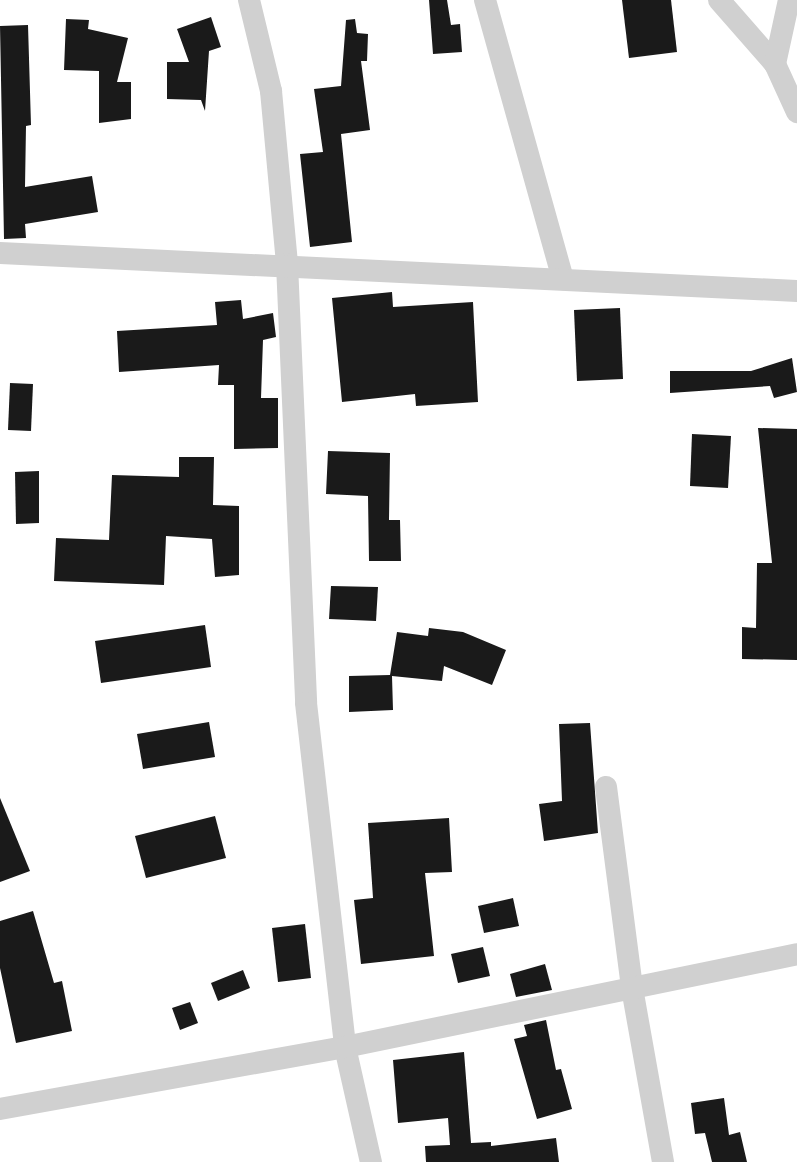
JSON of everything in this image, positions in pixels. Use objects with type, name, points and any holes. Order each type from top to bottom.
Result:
[{"type":"street","points":[[249,0],[271,91],[287,264],[306,703],[345,1047],[371,1162]]},
{"type":"street","points":[[485,0],[563,279]]},
{"type":"street","points":[[719,0],[775,64],[797,112]]},
{"type":"street","points":[[775,64],[791,4]]},
{"type":"street","points":[[0,253],[287,264],[797,291]]},
{"type":"street","points":[[606,787],[632,988],[663,1162]]},
{"type":"street","points":[[0,1109],[345,1047],[797,954]]},
{"type":"building","points":[[429,0],[447,0],[451,25],[460,24],[462,52],[433,54]]},
{"type":"building","points":[[622,0],[671,0],[677,52],[629,58]]},
{"type":"building","points":[[211,17],[221,47],[209,51],[205,111],[201,100],[167,99],[167,62],[189,62],[177,29]]},
{"type":"building","points":[[66,19],[89,20],[88,29],[128,38],[117,82],[131,82],[131,119],[99,123],[99,71],[64,70]]},
{"type":"building","points":[[355,19],[357,33],[368,34],[367,61],[361,61],[370,130],[341,134],[352,242],[310,247],[300,154],[323,152],[314,89],[341,86],[346,20]]},
{"type":"building","points":[[28,25],[31,125],[26,126],[25,187],[92,176],[98,212],[25,224],[26,238],[4,239],[0,26]]},
{"type":"building","points":[[392,292],[393,307],[473,302],[478,402],[416,406],[415,394],[342,402],[332,298]]},
{"type":"building","points":[[241,300],[243,319],[273,313],[276,337],[263,340],[261,398],[278,398],[278,448],[234,449],[234,385],[218,385],[219,365],[119,372],[117,331],[217,325],[215,302]]},
{"type":"building","points":[[620,308],[623,379],[577,381],[574,310]]},
{"type":"building","points":[[792,358],[797,392],[774,398],[770,386],[670,393],[670,371],[751,371]]},
{"type":"building","points":[[10,383],[33,384],[31,431],[8,430]]},
{"type":"building","points":[[758,428],[797,429],[797,660],[742,659],[742,627],[756,628],[757,563],[772,563]]},
{"type":"building","points":[[692,434],[731,436],[728,488],[690,486]]},
{"type":"building","points":[[328,451],[390,453],[389,520],[400,520],[401,561],[369,561],[368,496],[326,494]]},
{"type":"building","points":[[179,457],[214,457],[213,505],[239,506],[239,575],[215,577],[212,539],[166,536],[164,585],[54,581],[56,538],[109,540],[112,475],[179,477]]},
{"type":"building","points":[[39,471],[39,523],[16,524],[15,472]]},
{"type":"building","points":[[331,586],[378,587],[376,621],[329,619]]},
{"type":"building","points":[[205,625],[211,667],[101,683],[95,641]]},
{"type":"building","points":[[429,628],[463,632],[506,650],[492,685],[444,666],[442,681],[392,676],[393,710],[349,712],[349,676],[390,675],[397,632],[428,636]]},
{"type":"building","points":[[209,722],[215,757],[143,769],[137,734]]},
{"type":"building","points":[[590,723],[598,833],[544,841],[539,804],[562,801],[559,724]]},
{"type":"building","points":[[0,798],[30,871],[0,882]]},
{"type":"building","points":[[215,816],[226,858],[146,878],[135,836]]},
{"type":"building","points":[[449,818],[452,872],[425,873],[434,956],[361,964],[354,900],[373,898],[368,823]]},
{"type":"building","points":[[513,898],[519,926],[484,933],[478,906]]},
{"type":"building","points":[[33,911],[54,983],[62,981],[72,1031],[16,1043],[0,968],[0,921]]},
{"type":"building","points":[[305,924],[311,978],[278,982],[272,928]]},
{"type":"building","points":[[483,947],[490,976],[458,983],[451,954]]},
{"type":"building","points":[[545,964],[552,990],[516,997],[510,974]]},
{"type":"building","points":[[243,970],[250,988],[218,1001],[211,983]]},
{"type":"building","points":[[190,1002],[198,1023],[180,1030],[172,1008]]},
{"type":"building","points":[[546,1020],[556,1070],[561,1069],[572,1109],[537,1119],[514,1039],[527,1036],[524,1025]]},
{"type":"building","points":[[464,1052],[471,1143],[491,1142],[491,1146],[556,1138],[559,1162],[426,1162],[425,1146],[450,1145],[448,1118],[398,1123],[393,1060]]},
{"type":"building","points":[[724,1098],[729,1135],[740,1132],[747,1162],[712,1162],[705,1133],[695,1134],[691,1103]]}]
